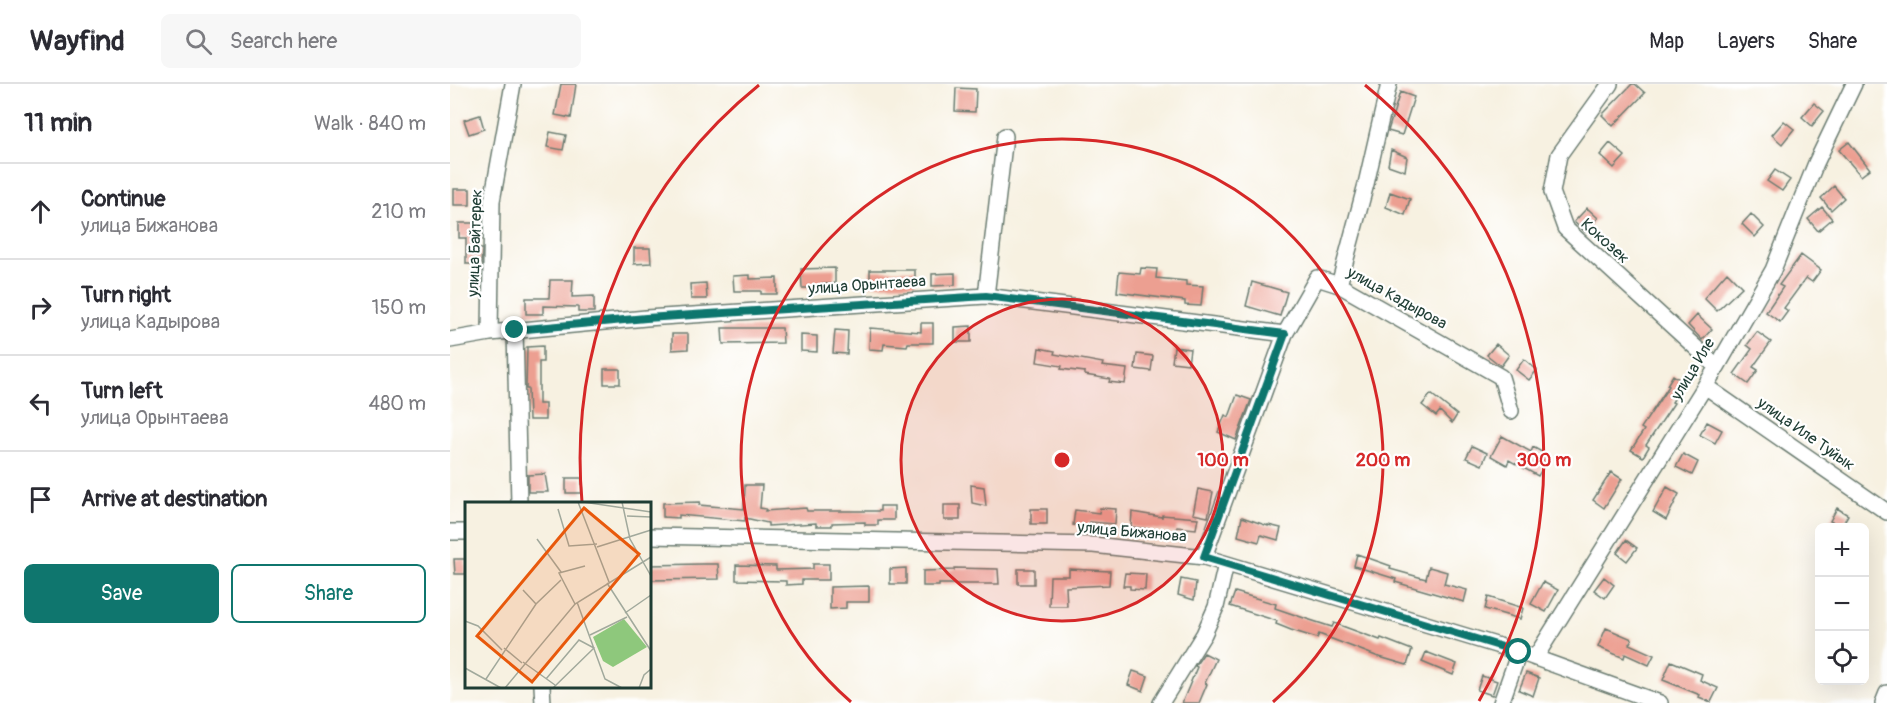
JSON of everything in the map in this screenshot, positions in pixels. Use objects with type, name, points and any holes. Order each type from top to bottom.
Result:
[{"type":"street","name":"улица Байтерек","points":[[490,333],[492,201],[513,84]]},
{"type":"street","points":[[1339,285],[1366,184],[1389,84]]},
{"type":"street","name":"Кокозек","points":[[1610,84],[1559,155],[1552,192],[1564,228],[1717,367]]},
{"type":"street","name":"улица Иле","points":[[1535,658],[1717,367],[1773,270],[1816,163],[1854,84]]},
{"type":"street","points":[[986,296],[1005,136]]},
{"type":"street","name":"улица Кадырова","points":[[1204,557],[1285,334],[1317,278],[1339,285],[1501,377],[1511,411]]},
{"type":"street","name":"улица Орынтаева","points":[[450,340],[515,330],[658,317],[986,296],[1285,334]]},
{"type":"street","points":[[515,330],[519,502]]},
{"type":"street","name":"улица Иле Туйык","points":[[1705,386],[1887,512]]},
{"type":"street","name":"улица Бижанова","points":[[651,536],[1093,545],[1204,557],[1519,652],[1660,703]]},
{"type":"street","points":[[1161,703],[1204,634],[1216,607],[1226,564]]},
{"type":"street","points":[[1501,703],[1519,652]]},
{"type":"street","points":[[542,688],[543,703]]},
{"type":"street","points":[[1883,703],[1887,693]]},
{"type":"building","points":[[561,84],[576,84],[571,118],[555,115]]},
{"type":"building","points":[[1632,84],[1645,93],[1613,126],[1602,115]]},
{"type":"building","points":[[956,88],[976,89],[975,112],[955,111]]},
{"type":"building","points":[[1400,92],[1414,97],[1402,135],[1388,131]]},
{"type":"building","points":[[1814,103],[1824,111],[1812,126],[1802,117]]},
{"type":"building","points":[[480,115],[484,129],[469,134],[464,120]]},
{"type":"building","points":[[1784,121],[1794,129],[1782,144],[1772,135]]},
{"type":"building","points":[[550,132],[566,135],[563,150],[547,147]]},
{"type":"building","points":[[1849,142],[1870,169],[1861,176],[1839,150]]},
{"type":"building","points":[[1610,143],[1625,156],[1614,168],[1600,155]]},
{"type":"building","points":[[1391,150],[1407,157],[1405,171],[1388,165]]},
{"type":"building","points":[[1775,170],[1790,180],[1782,191],[1767,181]]},
{"type":"building","points":[[1834,186],[1844,198],[1831,210],[1821,198]]},
{"type":"building","points":[[454,189],[470,189],[470,205],[454,205]]},
{"type":"building","points":[[1390,192],[1410,199],[1405,215],[1386,207]]},
{"type":"building","points":[[1822,207],[1832,219],[1818,231],[1808,219]]},
{"type":"building","points":[[1587,208],[1598,218],[1585,232],[1574,222]]},
{"type":"building","points":[[1751,214],[1764,227],[1755,237],[1742,224]]},
{"type":"building","points":[[459,223],[475,223],[475,249],[482,249],[481,264],[466,264],[466,238],[459,238]]},
{"type":"building","points":[[634,248],[650,248],[651,263],[634,264]]},
{"type":"building","points":[[1801,255],[1821,270],[1812,282],[1806,278],[1784,308],[1788,311],[1780,322],[1766,312],[1783,287],[1779,285]]},
{"type":"building","points":[[835,268],[835,284],[822,284],[822,288],[802,288],[801,269]]},
{"type":"building","points":[[1141,268],[1157,269],[1156,278],[1186,281],[1186,285],[1203,286],[1201,306],[1185,305],[1185,301],[1117,292],[1119,272],[1140,274]]},
{"type":"building","points":[[870,270],[915,270],[915,285],[870,285]]},
{"type":"building","points":[[1727,272],[1742,287],[1717,311],[1704,298]]},
{"type":"building","points":[[955,273],[955,285],[932,286],[932,274]]},
{"type":"building","points":[[750,275],[750,279],[777,278],[777,294],[761,294],[761,291],[734,291],[733,276]]},
{"type":"building","points":[[550,280],[573,280],[572,297],[594,296],[594,312],[578,312],[578,307],[543,306],[543,314],[526,314],[526,298],[549,298]]},
{"type":"building","points":[[1252,282],[1287,292],[1280,316],[1246,306]]},
{"type":"building","points":[[706,283],[707,299],[691,299],[690,284]]},
{"type":"building","points":[[1697,315],[1712,329],[1702,340],[1688,325]]},
{"type":"building","points":[[921,323],[933,323],[933,343],[908,343],[907,346],[884,344],[883,350],[869,349],[870,328],[921,332]]},
{"type":"building","points":[[971,326],[971,342],[955,342],[955,327]]},
{"type":"building","points":[[722,328],[782,328],[783,343],[723,344]]},
{"type":"building","points":[[835,330],[848,331],[847,354],[833,353]]},
{"type":"building","points":[[1757,332],[1771,342],[1753,367],[1758,370],[1748,384],[1734,374],[1752,349],[1747,345]]},
{"type":"building","points":[[672,334],[688,334],[688,349],[672,350]]},
{"type":"building","points":[[801,335],[817,336],[817,352],[801,351]]},
{"type":"building","points":[[1496,344],[1509,355],[1501,366],[1487,355]]},
{"type":"building","points":[[543,346],[543,362],[539,362],[539,404],[545,404],[545,420],[529,420],[528,389],[526,389],[527,347]]},
{"type":"building","points":[[1174,347],[1190,349],[1188,364],[1172,362]]},
{"type":"building","points":[[1039,348],[1055,351],[1054,354],[1103,363],[1102,366],[1127,369],[1125,384],[1085,375],[1085,372],[1061,369],[1062,366],[1037,362]]},
{"type":"building","points":[[1137,354],[1153,356],[1151,371],[1135,369]]},
{"type":"building","points":[[1524,359],[1537,370],[1529,380],[1516,370]]},
{"type":"building","points":[[604,369],[620,369],[620,384],[604,384]]},
{"type":"building","points":[[1673,375],[1685,383],[1646,445],[1649,447],[1643,457],[1631,450],[1644,430],[1641,428],[1669,386],[1667,385]]},
{"type":"building","points":[[1431,394],[1457,415],[1452,423],[1440,411],[1436,416],[1422,405]]},
{"type":"building","points":[[1237,395],[1251,400],[1236,440],[1218,432],[1225,415],[1229,417]]},
{"type":"building","points":[[1707,422],[1722,430],[1715,443],[1700,435]]},
{"type":"building","points":[[1502,436],[1531,452],[1533,447],[1549,456],[1538,476],[1509,460],[1507,465],[1491,456]]},
{"type":"building","points":[[1472,446],[1487,453],[1482,465],[1466,458]]},
{"type":"building","points":[[1683,454],[1698,462],[1692,475],[1676,467]]},
{"type":"building","points":[[1611,472],[1622,479],[1604,508],[1593,500]]},
{"type":"building","points":[[545,474],[548,492],[528,492],[528,475]]},
{"type":"building","points":[[566,478],[582,478],[582,493],[566,493]]},
{"type":"building","points":[[745,485],[762,485],[760,508],[766,509],[765,511],[806,508],[807,511],[880,511],[880,506],[894,506],[894,520],[878,520],[878,525],[865,525],[865,522],[832,523],[832,526],[816,526],[816,523],[768,526],[768,523],[745,518],[745,521],[679,515],[679,518],[663,517],[663,503],[700,502],[699,505],[744,509]]},
{"type":"building","points":[[971,485],[984,487],[986,506],[972,503]]},
{"type":"building","points":[[1667,487],[1679,494],[1666,520],[1653,512]]},
{"type":"building","points":[[1198,489],[1213,492],[1208,517],[1193,514]]},
{"type":"building","points":[[944,505],[960,505],[960,520],[944,520]]},
{"type":"building","points":[[1100,508],[1116,509],[1115,524],[1090,522],[1089,527],[1073,525],[1075,510],[1099,513]]},
{"type":"building","points":[[1837,508],[1848,515],[1843,523],[1830,521]]},
{"type":"building","points":[[1031,509],[1047,509],[1047,524],[1031,524]]},
{"type":"building","points":[[1132,512],[1162,517],[1162,515],[1198,518],[1196,529],[1177,527],[1176,532],[1131,527]]},
{"type":"building","points":[[1242,517],[1281,528],[1278,540],[1261,535],[1259,542],[1238,536]]},
{"type":"building","points":[[1626,540],[1637,548],[1627,561],[1617,553]]},
{"type":"building","points":[[1357,554],[1391,566],[1390,569],[1426,579],[1429,567],[1447,572],[1444,584],[1467,590],[1464,602],[1395,582],[1396,579],[1354,566]]},
{"type":"building","points":[[454,559],[465,559],[465,574],[455,574]]},
{"type":"building","points":[[718,564],[719,579],[651,580],[651,565]]},
{"type":"building","points":[[813,564],[829,564],[829,580],[802,580],[802,584],[786,585],[786,581],[736,580],[736,565],[776,566],[776,570],[813,569]]},
{"type":"building","points":[[906,568],[906,584],[890,584],[890,569]]},
{"type":"building","points":[[954,568],[998,569],[999,584],[923,586],[923,571],[954,570]]},
{"type":"building","points":[[1018,569],[1034,569],[1034,584],[1018,584]]},
{"type":"building","points":[[1069,569],[1110,571],[1109,585],[1066,587],[1067,606],[1049,606],[1050,576],[1069,576]]},
{"type":"building","points":[[1125,573],[1146,574],[1145,590],[1123,586]]},
{"type":"building","points":[[1604,577],[1614,585],[1605,598],[1594,590]]},
{"type":"building","points":[[1181,579],[1196,582],[1194,600],[1178,595]]},
{"type":"building","points":[[1543,582],[1558,590],[1546,612],[1531,604]]},
{"type":"building","points":[[869,586],[869,602],[846,602],[846,608],[830,609],[830,587]]},
{"type":"building","points":[[1235,592],[1276,604],[1275,608],[1307,619],[1332,627],[1334,623],[1412,650],[1407,665],[1376,656],[1319,634],[1317,638],[1291,630],[1276,624],[1277,621],[1230,606]]},
{"type":"building","points":[[1488,597],[1523,608],[1520,619],[1485,609]]},
{"type":"building","points":[[1606,628],[1632,639],[1629,644],[1654,655],[1649,665],[1625,654],[1624,658],[1598,647]]},
{"type":"building","points":[[1426,652],[1457,664],[1453,675],[1422,662]]},
{"type":"building","points":[[1204,653],[1216,659],[1199,703],[1182,703],[1197,667],[1195,666]]},
{"type":"building","points":[[1671,661],[1702,674],[1700,680],[1718,688],[1711,702],[1663,680]]},
{"type":"building","points":[[1133,671],[1148,676],[1143,691],[1128,685]]},
{"type":"building","points":[[1526,673],[1539,678],[1533,696],[1519,690]]},
{"type":"building","points":[[1482,676],[1497,681],[1492,695],[1477,690]]},
{"type":"route","points":[[515,330],[646,318],[986,296],[1285,334],[1204,557],[1519,652]]}]
